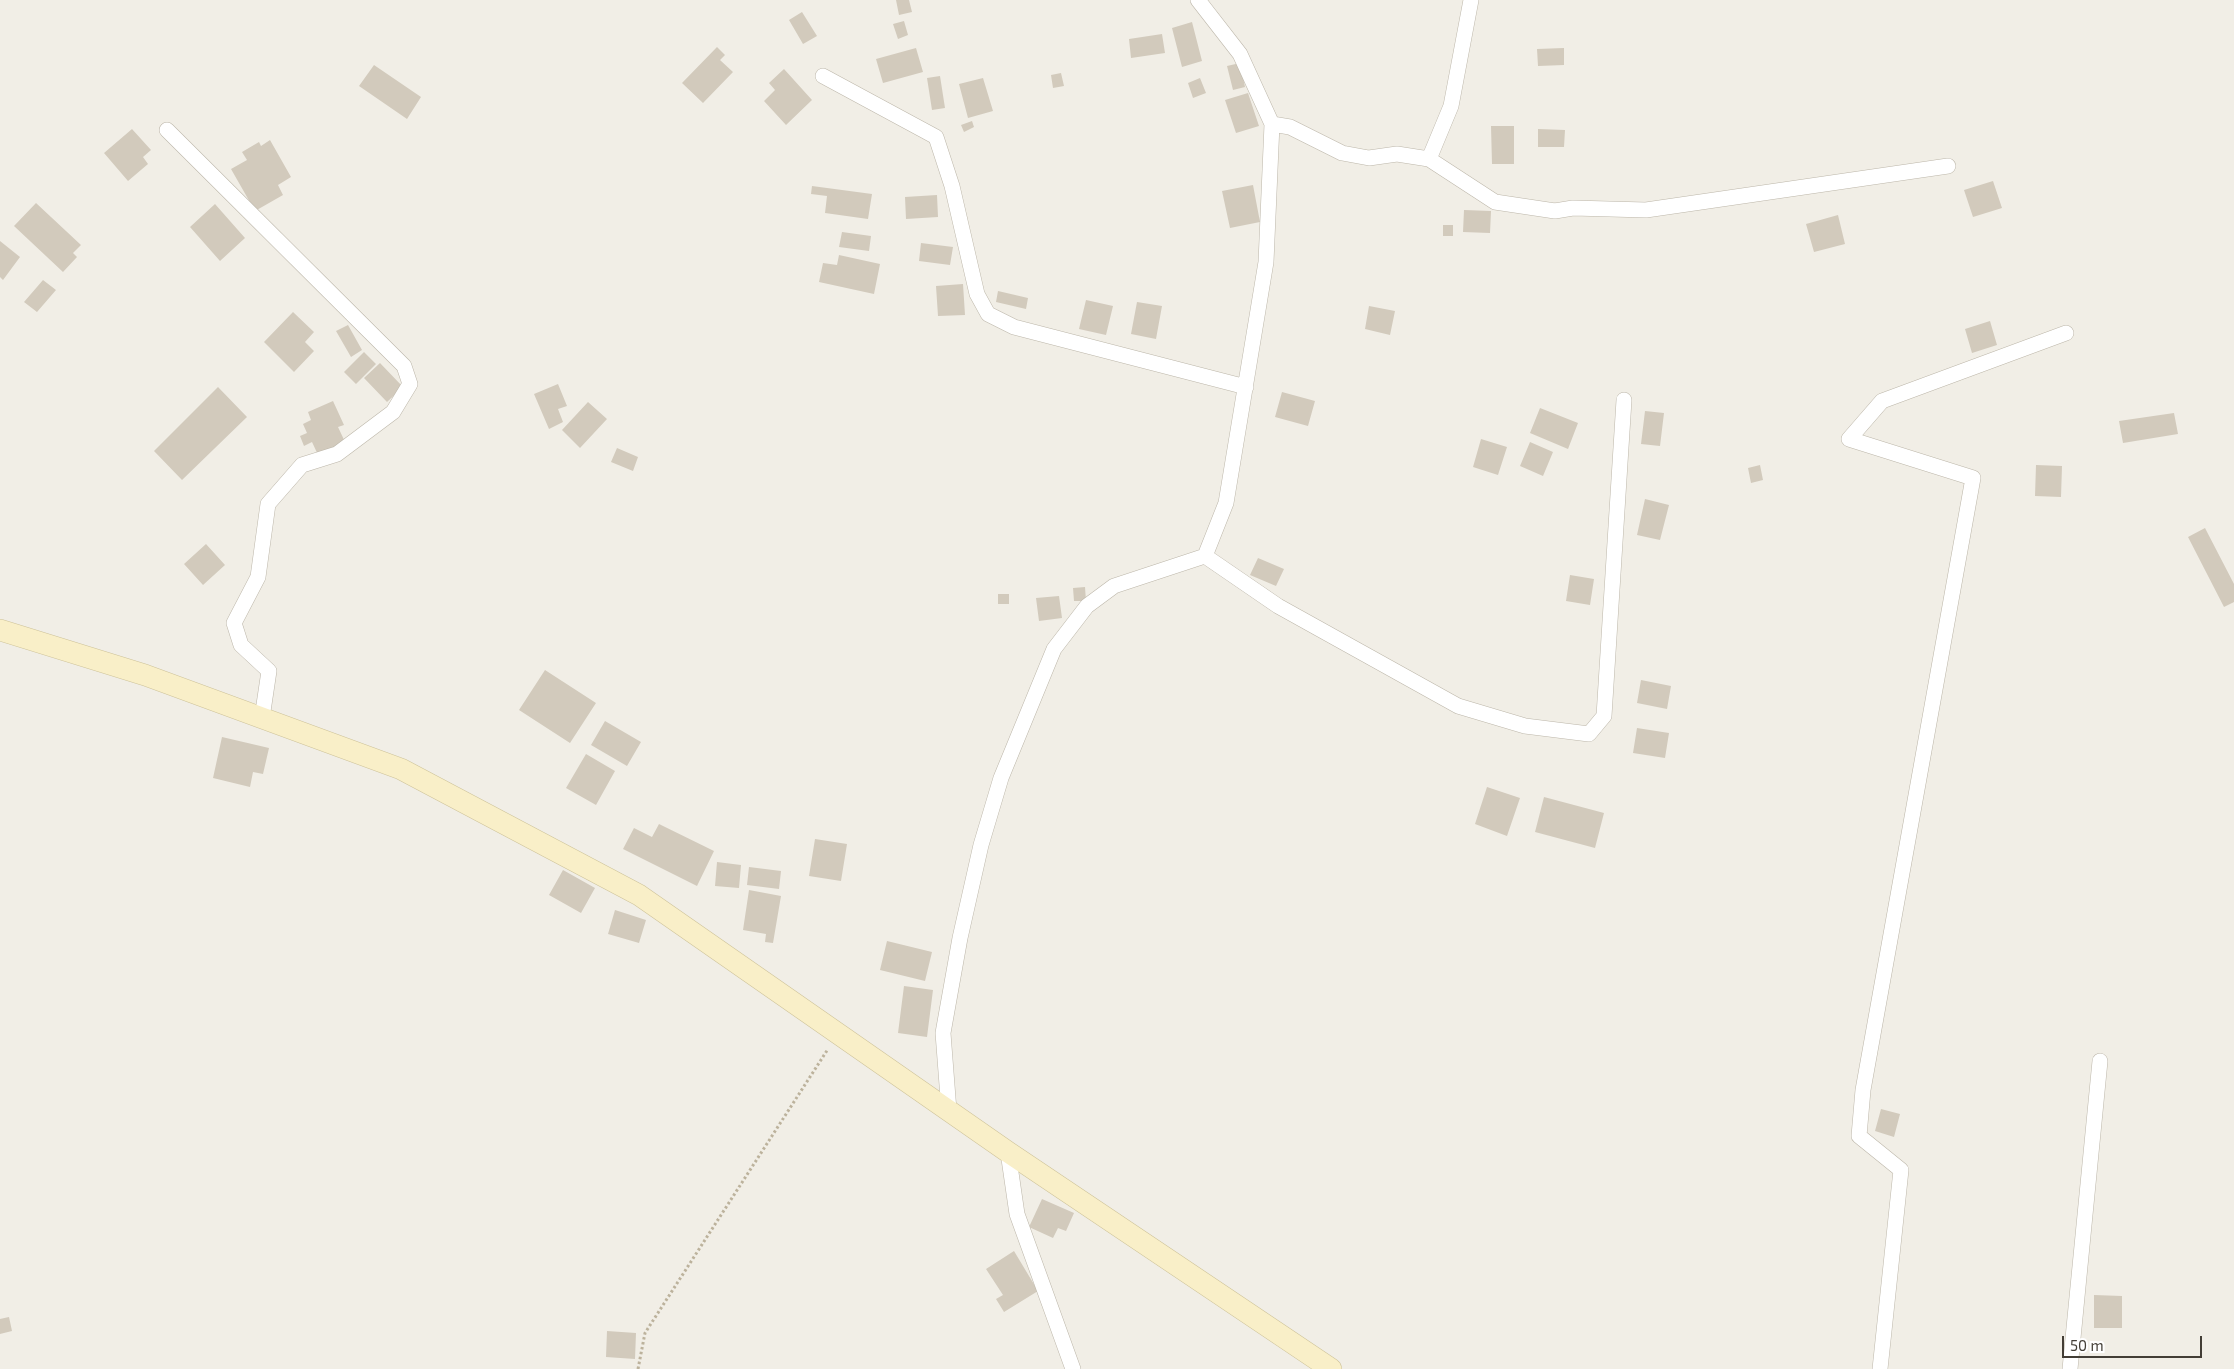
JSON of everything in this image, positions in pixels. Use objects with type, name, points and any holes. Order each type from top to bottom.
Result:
[{"type":"street","points":[[1198,0],[1240,54],[1272,124],[1266,262],[1226,503],[1205,556]]},
{"type":"street","points":[[1429,159],[1451,106],[1471,0]]},
{"type":"street","points":[[823,76],[936,137],[952,186],[977,294],[988,314],[1014,327],[1246,386]]},
{"type":"street","points":[[1272,124],[1290,127],[1342,153],[1369,158],[1397,154],[1429,159],[1495,202],[1554,211],[1573,208],[1646,210],[1948,166]]},
{"type":"street","points":[[167,130],[404,366],[410,384],[393,412],[338,454],[302,464],[268,504],[258,577],[234,623],[241,645],[269,671],[262,718]]},
{"type":"street","points":[[1880,1369],[1901,1170],[1859,1136],[1863,1090],[1973,478],[1849,439],[1882,401],[2066,333]]},
{"type":"street","points":[[1205,556],[1278,606],[1458,706],[1525,726],[1589,734],[1604,716],[1624,400]]},
{"type":"street","points":[[949,1111],[943,1033],[960,938],[981,845],[1002,778],[1054,649],[1087,606],[1114,586],[1205,556]]},
{"type":"street","points":[[0,630],[145,675],[401,769],[639,896],[1008,1152],[1331,1369]]},
{"type":"street","points":[[2070,1369],[2100,1061]]},
{"type":"street","points":[[1008,1152],[1018,1214],[1073,1369]]},
{"type":"path","points":[[638,1369],[645,1333],[838,1034]]},
{"type":"building","points":[[896,0],[909,0],[912,12],[899,15]]},
{"type":"building","points":[[802,12],[817,36],[803,44],[789,20]]},
{"type":"building","points":[[904,21],[908,35],[898,39],[893,24]]},
{"type":"building","points":[[1192,22],[1202,61],[1182,67],[1172,28]]},
{"type":"building","points":[[1162,34],[1165,53],[1131,58],[1129,39]]},
{"type":"building","points":[[717,47],[725,55],[720,60],[733,72],[703,103],[682,83]]},
{"type":"building","points":[[916,48],[923,72],[883,83],[876,59]]},
{"type":"building","points":[[1564,48],[1564,65],[1538,66],[1537,49]]},
{"type":"building","points":[[1240,63],[1245,87],[1233,90],[1227,66]]},
{"type":"building","points":[[374,65],[421,97],[407,119],[359,86]]},
{"type":"building","points":[[784,69],[812,100],[786,125],[764,101],[775,90],[769,83]]},
{"type":"building","points":[[1061,73],[1064,86],[1053,88],[1051,75]]},
{"type":"building","points":[[940,76],[945,108],[932,110],[927,78]]},
{"type":"building","points":[[983,78],[993,111],[968,118],[959,84]]},
{"type":"building","points":[[1200,78],[1206,93],[1193,98],[1188,83]]},
{"type":"building","points":[[1248,93],[1259,126],[1236,133],[1225,100]]},
{"type":"building","points":[[972,121],[974,127],[964,132],[961,125]]},
{"type":"building","points":[[1491,126],[1514,126],[1514,164],[1492,164]]},
{"type":"building","points":[[132,129],[151,150],[143,157],[148,164],[128,181],[104,153]]},
{"type":"building","points":[[1538,129],[1565,130],[1564,147],[1538,147]]},
{"type":"building","points":[[270,140],[291,177],[278,185],[283,195],[255,211],[231,169],[247,160],[242,152],[259,142],[261,146]]},
{"type":"building","points":[[1993,181],[2002,208],[1973,217],[1964,190]]},
{"type":"building","points":[[1253,185],[1260,222],[1230,228],[1222,191]]},
{"type":"building","points":[[812,186],[872,194],[868,219],[825,213],[827,196],[811,194]]},
{"type":"building","points":[[937,195],[938,217],[906,219],[905,197]]},
{"type":"building","points":[[36,203],[81,245],[73,253],[77,257],[63,272],[14,226]]},
{"type":"building","points":[[215,204],[245,238],[220,261],[190,227]]},
{"type":"building","points":[[1464,210],[1491,211],[1490,233],[1463,232]]},
{"type":"building","points":[[1838,215],[1845,244],[1814,252],[1806,224]]},
{"type":"building","points":[[1443,225],[1453,225],[1453,236],[1443,236]]},
{"type":"building","points":[[842,232],[871,236],[869,251],[839,247]]},
{"type":"building","points":[[0,241],[20,257],[3,280],[0,277]]},
{"type":"building","points":[[921,243],[953,247],[950,265],[919,261]]},
{"type":"building","points":[[839,255],[880,264],[874,294],[819,282],[823,263],[837,265]]},
{"type":"building","points":[[43,280],[56,290],[37,312],[24,302]]},
{"type":"building","points":[[963,284],[965,315],[938,316],[936,286]]},
{"type":"building","points":[[998,291],[1028,298],[1026,309],[996,302]]},
{"type":"building","points":[[1086,300],[1113,306],[1106,335],[1079,329]]},
{"type":"building","points":[[1137,302],[1162,306],[1156,339],[1131,334]]},
{"type":"building","points":[[1369,306],[1395,311],[1390,335],[1365,329]]},
{"type":"building","points":[[293,312],[314,332],[305,342],[314,351],[294,372],[264,342]]},
{"type":"building","points":[[1990,321],[1997,345],[1972,353],[1965,329]]},
{"type":"building","points":[[348,325],[362,350],[351,357],[336,331]]},
{"type":"building","points":[[364,352],[376,364],[356,384],[344,372]]},
{"type":"building","points":[[380,363],[403,387],[387,402],[364,378]]},
{"type":"building","points":[[558,384],[567,406],[558,409],[563,422],[549,429],[534,394]]},
{"type":"building","points":[[218,387],[247,417],[182,480],[154,451]]},
{"type":"building","points":[[1282,392],[1315,401],[1308,426],[1275,417]]},
{"type":"building","points":[[333,401],[344,425],[338,427],[346,444],[319,457],[312,442],[304,446],[300,436],[307,433],[303,424],[311,420],[308,412]]},
{"type":"building","points":[[588,402],[607,419],[580,448],[562,430]]},
{"type":"building","points":[[1540,408],[1578,423],[1568,449],[1530,433]]},
{"type":"building","points":[[1645,411],[1664,413],[1660,446],[1641,444]]},
{"type":"building","points":[[2174,413],[2178,434],[2123,443],[2119,421]]},
{"type":"building","points":[[1481,439],[1507,447],[1498,475],[1473,467]]},
{"type":"building","points":[[1530,442],[1553,452],[1543,476],[1520,466]]},
{"type":"building","points":[[617,448],[638,457],[633,471],[611,462]]},
{"type":"building","points":[[1760,465],[1763,480],[1751,483],[1748,468]]},
{"type":"building","points":[[2036,465],[2062,466],[2061,497],[2035,496]]},
{"type":"building","points":[[1645,499],[1669,505],[1660,540],[1637,535]]},
{"type":"building","points":[[2205,528],[2234,584],[2234,602],[2224,607],[2188,537]]},
{"type":"building","points":[[206,544],[225,565],[203,585],[184,564]]},
{"type":"building","points":[[1258,558],[1284,569],[1276,586],[1250,575]]},
{"type":"building","points":[[1570,575],[1594,579],[1590,605],[1566,601]]},
{"type":"building","points":[[1085,587],[1086,601],[1074,601],[1073,588]]},
{"type":"building","points":[[998,594],[1009,594],[1009,604],[998,604]]},
{"type":"building","points":[[1059,596],[1062,618],[1039,621],[1036,598]]},
{"type":"building","points":[[545,670],[596,703],[570,743],[519,710]]},
{"type":"building","points":[[1641,680],[1671,686],[1667,709],[1637,703]]},
{"type":"building","points":[[605,721],[641,742],[627,766],[591,745]]},
{"type":"building","points":[[1637,728],[1669,733],[1665,758],[1633,753]]},
{"type":"building","points":[[222,737],[269,748],[263,774],[253,772],[250,787],[213,778]]},
{"type":"building","points":[[586,754],[615,771],[596,805],[566,788]]},
{"type":"building","points":[[1487,787],[1520,798],[1507,836],[1475,824]]},
{"type":"building","points":[[1544,797],[1604,813],[1595,848],[1535,832]]},
{"type":"building","points":[[659,824],[714,851],[697,886],[623,849],[634,828],[652,837]]},
{"type":"building","points":[[815,839],[847,844],[841,881],[809,876]]},
{"type":"building","points":[[717,862],[741,865],[739,888],[715,886]]},
{"type":"building","points":[[749,867],[781,871],[779,889],[747,885]]},
{"type":"building","points":[[563,870],[595,888],[581,913],[549,895]]},
{"type":"building","points":[[749,890],[781,896],[773,943],[765,942],[766,934],[743,930]]},
{"type":"building","points":[[615,910],[646,920],[639,943],[608,934]]},
{"type":"building","points":[[887,941],[932,952],[925,981],[880,970]]},
{"type":"building","points":[[904,986],[933,990],[927,1037],[898,1033]]},
{"type":"building","points":[[1881,1109],[1900,1114],[1894,1137],[1875,1131]]},
{"type":"building","points":[[1042,1199],[1074,1213],[1066,1231],[1058,1228],[1053,1238],[1029,1227]]},
{"type":"building","points":[[1014,1251],[1038,1291],[1004,1312],[996,1299],[1003,1295],[986,1269]]},
{"type":"building","points":[[2094,1295],[2122,1296],[2122,1328],[2094,1328]]},
{"type":"building","points":[[9,1317],[12,1331],[0,1334],[0,1319]]},
{"type":"building","points":[[607,1331],[636,1333],[635,1359],[606,1357]]}]
